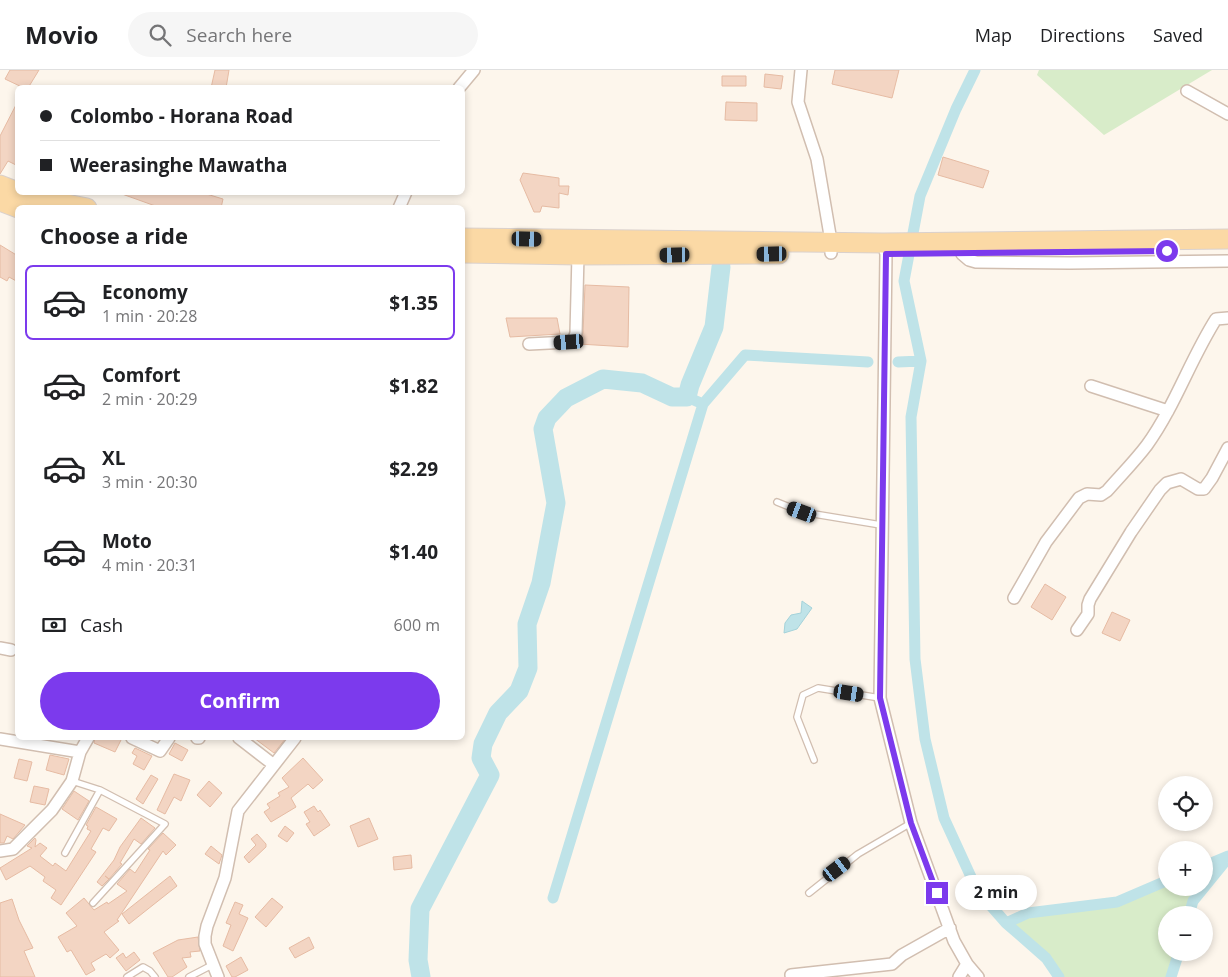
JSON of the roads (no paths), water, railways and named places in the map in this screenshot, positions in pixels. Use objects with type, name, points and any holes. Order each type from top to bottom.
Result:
[{"type":"main road","points":[[0,186],[15,191]]},
{"type":"main road","points":[[26,195],[72,205]]},
{"type":"main road","points":[[0,201],[15,207]]},
{"type":"main road","points":[[465,238],[957,250],[1227,249]]},
{"type":"main road","points":[[465,252],[578,255],[831,247]]},
{"type":"street","points":[[462,85],[474,70]]},
{"type":"street","points":[[801,70],[798,102],[817,159],[831,247]]},
{"type":"street","points":[[1187,91],[1228,114]]},
{"type":"street","points":[[889,249],[881,525],[880,698],[911,823],[954,941],[967,964],[978,977]]},
{"type":"street","points":[[529,344],[569,342],[574,339],[576,334],[578,255]]},
{"type":"street","points":[[1014,598],[1046,542],[1079,498],[1087,494],[1101,495],[1107,491],[1147,445],[1168,411],[1190,365],[1216,319],[1228,318]]},
{"type":"street","points":[[1091,386],[1168,411]]},
{"type":"street","points":[[1077,630],[1088,614],[1090,598],[1160,490],[1167,483],[1182,479],[1198,489],[1204,489],[1228,448]]},
{"type":"street","points":[[0,739],[80,752]]},
{"type":"street","points":[[0,851],[13,849],[52,810],[72,781],[80,752],[87,740]]},
{"type":"street","points":[[136,740],[160,751],[168,740]]},
{"type":"street","points":[[242,740],[274,765]]},
{"type":"street","points":[[218,977],[205,944],[205,936],[225,878],[238,812],[293,740]]},
{"type":"street","points":[[791,975],[892,964],[902,955],[950,928]]},
{"type":"street","points":[[892,964],[894,977]]},
{"type":"street","points":[[959,977],[967,964]]},
{"type":"lane","points":[[776,502],[802,512],[881,525]]},
{"type":"lane","points":[[814,760],[797,717],[803,695],[818,688],[880,698]]},
{"type":"lane","points":[[72,781],[100,790],[165,824],[92,903]]},
{"type":"lane","points":[[65,853],[100,790]]},
{"type":"lane","points":[[809,892],[858,854],[911,823]]},
{"type":"lane","points":[[189,977],[212,964]]},
{"type":"lane","points":[[127,977],[143,967],[155,977]]},
{"type":"water","points":[[802,601],[812,608],[797,629],[784,633],[785,623],[791,615],[801,613]]},
{"type":"waterway","points":[[975,70],[956,109],[920,196],[904,281],[921,361],[911,417],[915,659],[925,739],[944,818],[977,890],[1006,923],[1046,958],[1059,977]]},
{"type":"waterway","points":[[421,977],[418,960],[420,909],[490,775],[481,758],[483,744],[498,713],[519,691],[528,668],[527,624],[541,583],[556,503],[543,429],[547,418],[566,398],[603,379],[642,383],[672,397],[687,397],[690,385],[714,327],[721,267]]},
{"type":"waterway","points":[[703,404],[745,355],[868,362]]},
{"type":"waterway","points":[[898,362],[921,361]]},
{"type":"waterway","points":[[553,898],[703,404],[687,397]]},
{"type":"waterway","points":[[1213,862],[1228,856]]},
{"type":"waterway","points":[[1192,906],[1193,901],[1228,858]]},
{"type":"waterway","points":[[1006,923],[1028,913],[1117,902],[1158,884]]},
{"type":"waterway","points":[[1171,977],[1176,961]]}]
